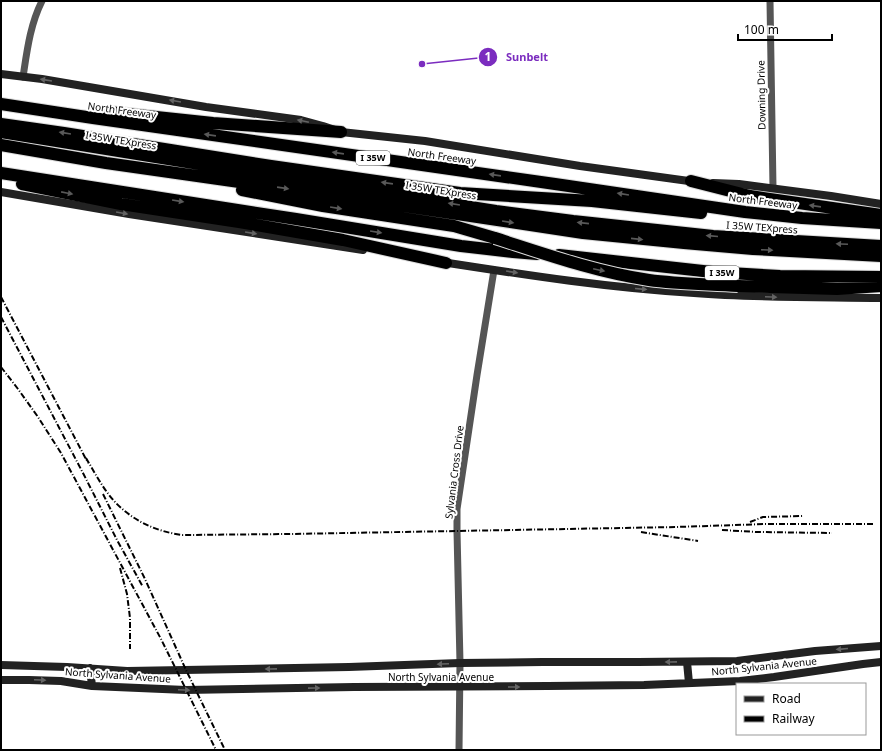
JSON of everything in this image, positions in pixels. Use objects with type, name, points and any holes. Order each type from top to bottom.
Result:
[{"type":"highway","name":"North Freeway","points":[[1,104],[745,212],[802,218],[881,223]]},
{"type":"highway","points":[[54,112],[87,110],[213,123],[341,132]]},
{"type":"highway","points":[[1,124],[270,166],[460,193],[592,201],[732,217],[745,212]]},
{"type":"highway","name":"I 35W TEXpress","points":[[1,132],[255,174],[573,221],[713,236],[881,246]]},
{"type":"highway","points":[[1,144],[323,206],[454,226],[586,267],[648,280],[674,283],[838,289],[881,286]]},
{"type":"highway","points":[[106,163],[583,233],[753,249],[881,256]]},
{"type":"highway","name":"I 35W","points":[[1,173],[461,246],[712,272],[780,276],[881,277]]},
{"type":"highway","points":[[1,180],[121,204],[343,240],[446,263]]},
{"type":"highway","points":[[691,181],[750,196],[881,215]]},
{"type":"main road","name":"North Freeway","points":[[1,74],[136,94],[206,107],[300,120],[341,132],[425,141],[580,166],[691,181],[773,188],[881,204]]},
{"type":"main road","points":[[1,192],[129,214],[596,285],[693,293],[770,297],[881,298]]},
{"type":"main road","name":"North Sylvania Avenue","points":[[1,665],[90,668],[127,671],[357,667],[460,663],[737,661],[815,651],[881,646]]},
{"type":"main road","points":[[687,662],[689,683]]},
{"type":"main road","name":"North Sylvania Avenue","points":[[1,680],[61,681],[92,686],[186,690],[354,687],[564,686],[740,681],[881,662]]},
{"type":"main road","points":[[90,668],[92,686]]},
{"type":"street","points":[[23,77],[32,27],[42,1]]},
{"type":"street","name":"Downing Drive","points":[[770,1],[773,188]]},
{"type":"street","name":"Sylvania Cross Drive","points":[[459,750],[460,663],[457,509],[494,270]]},
{"type":"railway","points":[[1,297],[88,463]]},
{"type":"railway","points":[[1,317],[143,587]]},
{"type":"railway","points":[[1,367],[38,417],[61,453],[161,639],[216,750]]},
{"type":"railway","points":[[86,458],[99,481],[122,509],[138,520],[155,528],[173,534],[183,535],[676,527],[766,524],[873,524]]},
{"type":"railway","points":[[103,494],[145,579],[186,670],[225,750]]},
{"type":"railway","points":[[750,522],[763,517],[804,516]]},
{"type":"railway","points":[[722,530],[832,533]]},
{"type":"railway","points":[[641,532],[698,541]]},
{"type":"railway","points":[[120,568],[127,594],[130,618],[130,649]]},
{"type":"place","name":"Sunbelt","points":[[422,64]]}]
